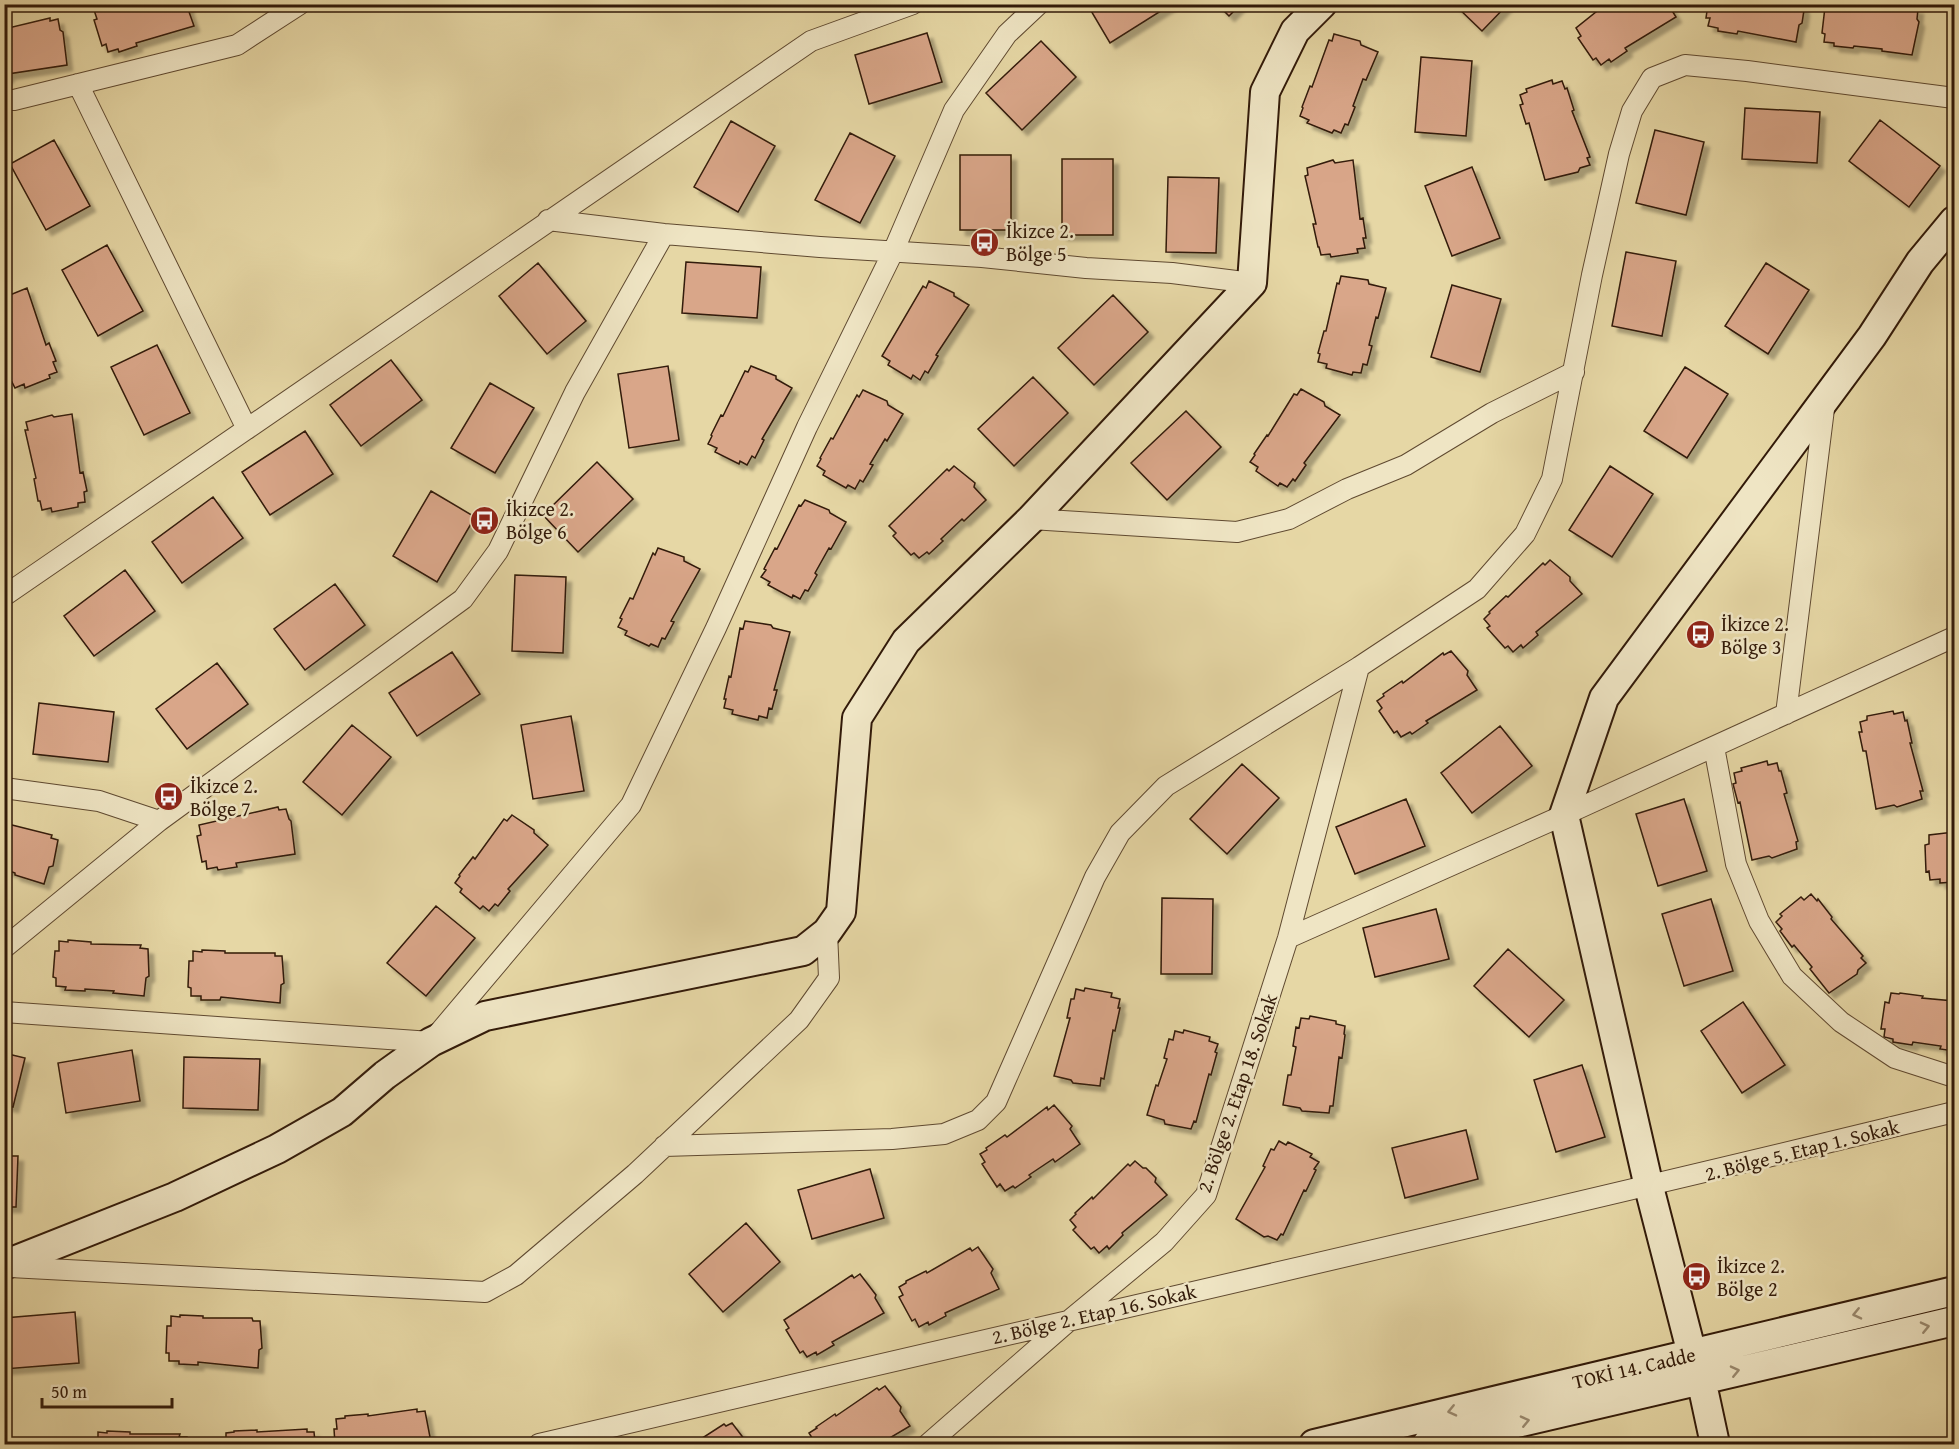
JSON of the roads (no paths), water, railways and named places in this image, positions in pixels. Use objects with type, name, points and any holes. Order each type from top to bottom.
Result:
[{"type":"street","points":[[4,100],[14,100],[237,45],[300,4]]},
{"type":"street","points":[[4,596],[811,40],[913,4]]},
{"type":"street","points":[[430,1042],[631,805],[716,628],[807,427],[893,252],[954,110],[1007,34],[1039,4]]},
{"type":"street","points":[[4,1266],[175,1197],[277,1149],[342,1112],[385,1075],[430,1042],[485,1016],[803,951],[827,932],[841,912],[857,718],[906,640],[1031,519],[1252,283],[1265,92],[1295,31],[1322,4]]},
{"type":"street","points":[[664,1146],[892,1139],[944,1134],[978,1120],[996,1102],[1095,877],[1120,833],[1166,786],[1359,666],[1477,589],[1525,534],[1552,479],[1592,275],[1619,154],[1632,111],[1652,78],[1685,65],[1954,98]]},
{"type":"street","points":[[78,84],[247,429]]},
{"type":"street","points":[[548,220],[664,234],[893,252],[982,256],[1086,268],[1172,273],[1252,283]]},
{"type":"street","points":[[1715,1444],[1697,1366],[1649,1187],[1564,815],[1604,698],[1872,336],[1920,262],[1954,221]]},
{"type":"street","points":[[4,948],[159,821],[464,599],[498,551],[575,392],[664,234]]},
{"type":"street","points":[[1031,519],[1237,532],[1289,519],[1347,489],[1406,465],[1492,413],[1574,372]]},
{"type":"street","points":[[1786,714],[1825,400]]},
{"type":"street","points":[[1288,938],[1954,637]]},
{"type":"street","name":"2. Bölge 2. Etap 18. Sokak","points":[[928,1444],[1071,1319],[1164,1242],[1206,1195],[1288,938],[1359,666]]},
{"type":"street","points":[[1714,747],[1736,864],[1759,921],[1792,976],[1841,1022],[1895,1058],[1954,1077]]},
{"type":"street","points":[[4,788],[99,801],[159,821]]},
{"type":"street","points":[[4,1266],[485,1292],[516,1275],[635,1174],[799,1020],[829,978],[827,932]]},
{"type":"street","points":[[4,1012],[430,1042]]},
{"type":"street","name":"2. Bölge 5. Etap 1. Sokak","points":[[1649,1187],[1954,1112]]},
{"type":"street","name":"2. Bölge 2. Etap 16. Sokak","points":[[539,1444],[1649,1187]]},
{"type":"street","name":"TOKİ 14. Cadde","points":[[1427,1444],[1954,1291]]},
{"type":"street","name":"TOKİ 14. Cadde","points":[[1314,1444],[1697,1366],[1954,1320]]},
{"type":"place","name":"İkizce 2. Bölge 5","points":[[985,242]]},
{"type":"place","name":"İkizce 2. Bölge 6","points":[[485,521]]},
{"type":"place","name":"İkizce 2. Bölge 3","points":[[1700,635]]},
{"type":"place","name":"İkizce 2. Bölge 7","points":[[169,797]]},
{"type":"place","name":"İkizce 2. Bölge 2","points":[[1696,1277]]}]
